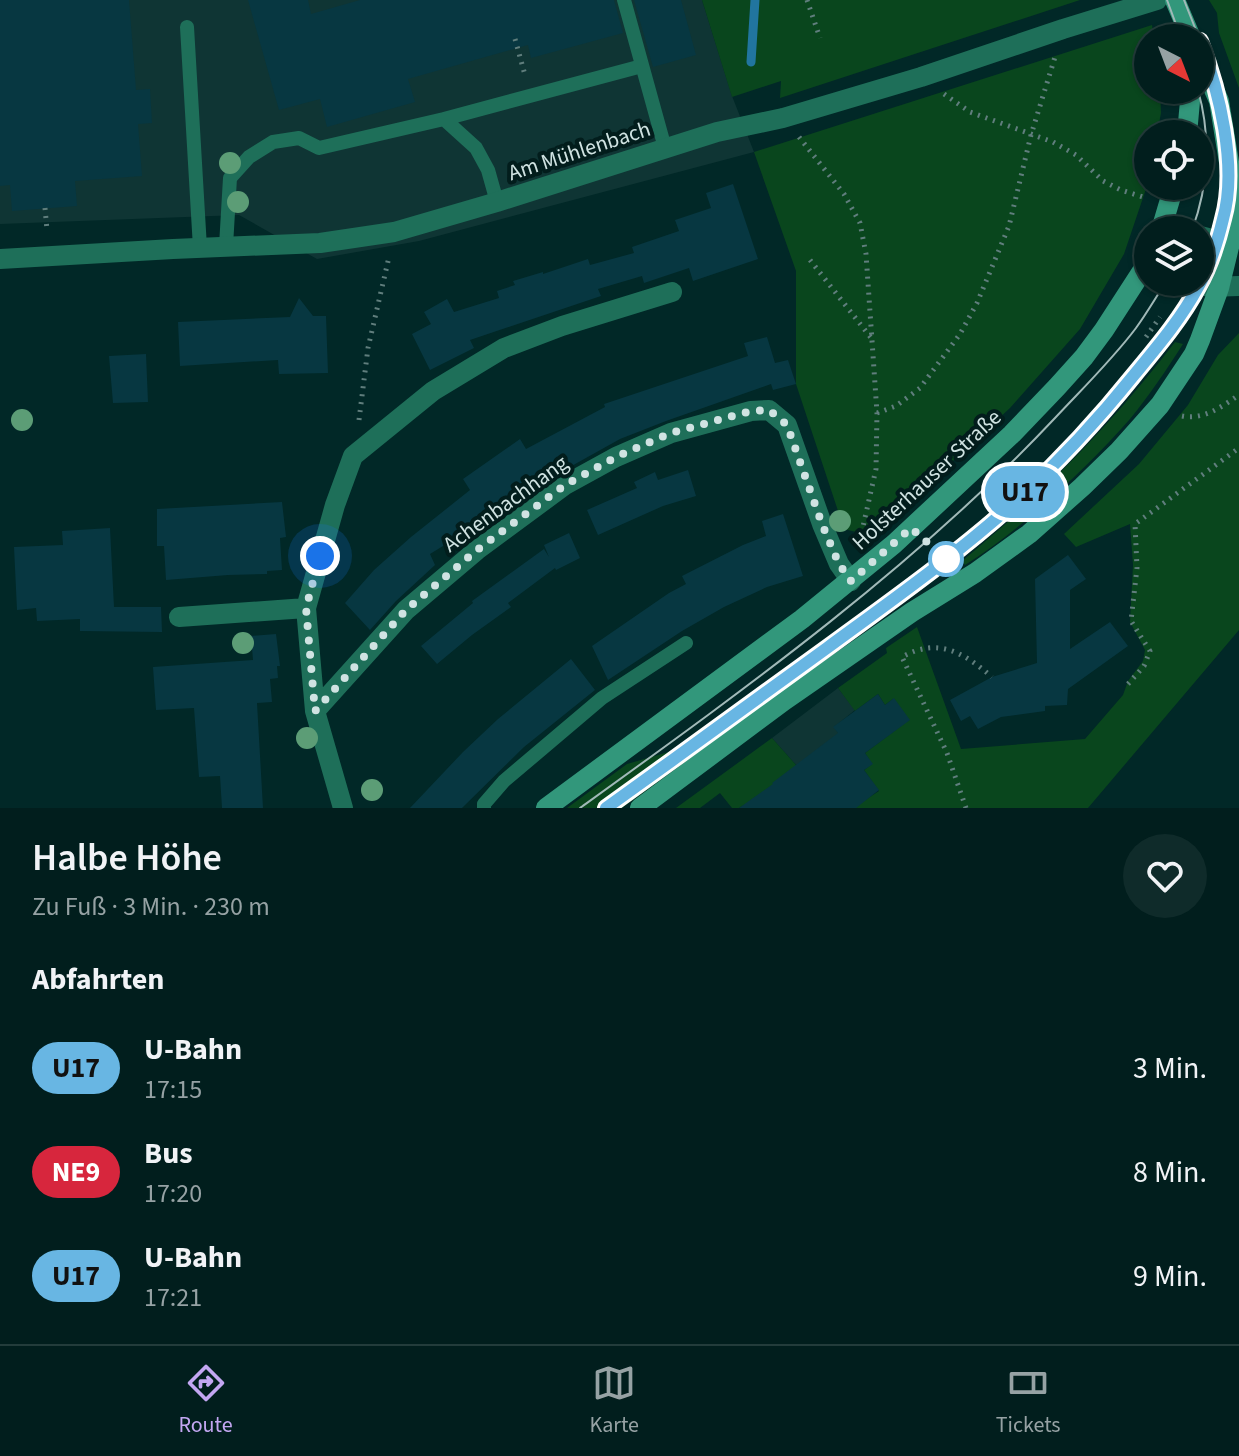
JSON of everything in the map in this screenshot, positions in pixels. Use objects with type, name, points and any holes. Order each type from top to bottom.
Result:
[{"type":"street","name":"Am Mühlenbach","points":[[0,259],[320,243],[394,232],[717,132],[783,118],[921,77],[1157,0]]},
{"type":"street","points":[[640,808],[785,700],[1029,534],[1101,469],[1160,405],[1194,354],[1229,287],[1235,239],[1233,187],[1219,101],[1214,90]]},
{"type":"street","points":[[1214,240],[1235,239]]},
{"type":"street","name":"Holsterhauser Straße","points":[[546,808],[851,581],[955,488],[1057,387],[1084,357],[1134,286]]},
{"type":"street","points":[[343,808],[315,711],[306,608],[335,505],[353,456],[433,391],[504,348],[562,326],[672,292]]},
{"type":"street","name":"Achenbachhang","points":[[315,711],[406,610],[477,550],[565,485],[616,457],[671,433],[751,411],[769,410],[787,425],[822,524],[839,564],[851,581]]},
{"type":"street","points":[[179,617],[306,608]]},
{"type":"lane","points":[[624,0],[665,148]]},
{"type":"lane","points":[[187,27],[200,248]]},
{"type":"lane","points":[[226,246],[230,178],[249,157],[273,142],[299,138],[319,148],[444,119],[642,66]]},
{"type":"lane","points":[[444,119],[476,148],[488,170],[497,202]]},
{"type":"lane","points":[[484,808],[504,781],[602,698],[686,643]]},
{"type":"path","points":[[807,0],[820,38]]},
{"type":"path","points":[[877,413],[896,406],[920,388],[960,334],[977,303],[1009,226],[1031,135],[1063,29]]},
{"type":"path","points":[[515,39],[530,96]]},
{"type":"path","points":[[921,77],[970,112],[1053,142],[1076,155],[1103,181],[1121,190],[1134,191]]},
{"type":"path","points":[[783,118],[844,194],[860,223],[866,254],[877,413],[876,469],[862,531],[868,540]]},
{"type":"path","points":[[45,208],[47,230]]},
{"type":"path","points":[[353,456],[368,348],[394,232]]},
{"type":"path","points":[[810,260],[872,340]]},
{"type":"path","points":[[1146,337],[1160,317]]},
{"type":"path","points":[[1160,405],[1185,417],[1200,417],[1239,395]]},
{"type":"path","points":[[1128,684],[1144,666],[1150,651],[1131,621],[1137,568],[1135,524],[1239,448]]},
{"type":"path","points":[[966,808],[947,753],[902,657],[915,650],[939,647],[964,656],[992,677]]},
{"type":"shaded area","points":[[0,0],[702,0],[732,96],[754,152],[419,241],[317,259],[239,215],[0,224]]},
{"type":"shaded area","points":[[838,688],[855,710],[834,727],[850,750],[796,765],[772,738]]},
{"type":"green space","points":[[702,0],[1080,0],[780,98],[781,81],[732,97]]},
{"type":"green space","points":[[1209,0],[1239,0],[1239,88],[1219,33],[1217,13]]},
{"type":"green space","points":[[1134,31],[1134,104],[1161,104],[1160,120],[1134,120],[1134,200],[1142,200],[1137,216],[1134,216],[1124,254],[1080,329],[1010,408],[872,536],[844,529],[796,384],[796,271],[754,152]]},
{"type":"green space","points":[[1239,333],[1239,630],[1088,808],[807,808],[865,800],[879,791],[864,770],[872,764],[865,753],[909,720],[893,699],[885,705],[878,694],[855,711],[838,688],[917,627],[961,749],[1085,739],[1123,695],[1128,681],[1143,661],[1145,650],[1130,622],[1133,565],[1130,524],[1076,547],[1064,534],[1139,464],[1188,405],[1218,355]]},
{"type":"green space","points":[[1175,342],[1183,344],[1130,419],[1073,478],[1030,516],[965,565],[962,561],[1020,511],[1101,430]]},
{"type":"green space","points":[[720,737],[622,808],[567,808],[627,764]]},
{"type":"green space","points":[[772,738],[796,765],[791,808],[746,808],[744,805],[732,808],[720,793],[700,808],[676,808]]},
{"type":"building","points":[[0,0],[129,0],[136,90],[150,89],[152,123],[138,124],[142,176],[75,181],[77,206],[12,211],[10,185],[0,186]]},
{"type":"building","points":[[248,0],[308,0],[311,14],[360,0],[614,0],[623,33],[531,58],[528,45],[408,79],[415,102],[327,127],[320,99],[279,110]]},
{"type":"building","points":[[634,0],[681,0],[696,55],[653,67]]},
{"type":"building","points":[[733,184],[758,259],[693,281],[689,268],[644,283],[642,276],[598,289],[601,296],[470,340],[474,348],[430,370],[412,334],[431,324],[424,312],[447,299],[454,312],[499,298],[497,291],[515,285],[513,281],[588,259],[590,265],[634,253],[632,247],[679,231],[675,220],[711,208],[706,193]]},
{"type":"building","points":[[299,298],[313,316],[326,316],[328,373],[279,374],[278,360],[180,366],[178,322],[290,317]]},
{"type":"building","points":[[767,337],[775,363],[788,360],[796,384],[773,390],[771,384],[666,421],[620,439],[568,468],[480,519],[482,522],[430,554],[435,565],[370,630],[345,603],[374,570],[470,490],[463,479],[520,439],[526,449],[605,407],[604,404],[748,356],[744,343]]},
{"type":"building","points":[[146,354],[148,402],[113,403],[109,356]]},
{"type":"building","points":[[688,470],[696,496],[663,506],[598,535],[587,510],[637,488],[634,482],[655,472],[658,480]]},
{"type":"building","points":[[282,502],[286,537],[280,538],[282,570],[267,571],[267,574],[166,580],[164,546],[157,546],[157,509]]},
{"type":"building","points":[[783,514],[803,576],[767,587],[724,607],[608,680],[592,646],[686,584],[682,576],[766,536],[762,521]]},
{"type":"building","points":[[110,528],[114,607],[161,607],[162,632],[80,631],[80,619],[37,621],[36,608],[17,610],[14,547],[63,545],[62,531]]},
{"type":"building","points":[[569,533],[580,558],[555,568],[508,603],[511,607],[437,664],[421,646],[472,601],[544,549],[549,557],[544,545]]},
{"type":"building","points":[[1068,555],[1086,579],[1070,590],[1070,649],[1110,622],[1128,646],[1068,689],[1067,705],[1045,706],[1045,711],[1001,717],[978,729],[970,716],[961,721],[950,700],[992,677],[1037,663],[1035,579]]},
{"type":"building","points":[[276,634],[280,666],[277,666],[278,678],[270,679],[272,702],[257,703],[263,808],[222,808],[220,776],[199,777],[194,708],[156,710],[153,667],[253,660],[251,636]]},
{"type":"building","points":[[571,659],[595,690],[524,747],[462,808],[410,808],[498,719]]},
{"type":"building","points":[[878,694],[885,705],[894,698],[910,720],[865,753],[873,764],[864,770],[879,790],[856,808],[739,808],[838,733],[833,727]]},
{"type":"waterway","points":[[751,62],[755,0]]},
{"type":"tram line","points":[[1167,0],[1176,24]]},
{"type":"tram line","points":[[1184,0],[1193,24]]},
{"type":"tram line","points":[[606,808],[899,596],[964,545],[1065,454],[1114,400],[1174,326],[1200,285],[1224,216],[1227,158],[1214,81]]},
{"type":"tram line","points":[[1197,216],[1206,160],[1201,104]]},
{"type":"tram line","points":[[580,808],[766,672],[887,576],[945,525],[1001,473],[1107,363],[1157,296]]},
{"type":"metro line","name":"U17","points":[[606,808],[899,596],[964,545],[1065,454],[1114,400],[1174,326],[1200,285],[1224,216],[1227,158],[1214,81]]},
{"type":"route","points":[[320,556],[306,608],[315,711],[406,610],[477,550],[565,485],[616,457],[671,433],[751,411],[769,410],[787,425],[822,524],[839,564],[851,581],[911,528],[946,559]]}]
